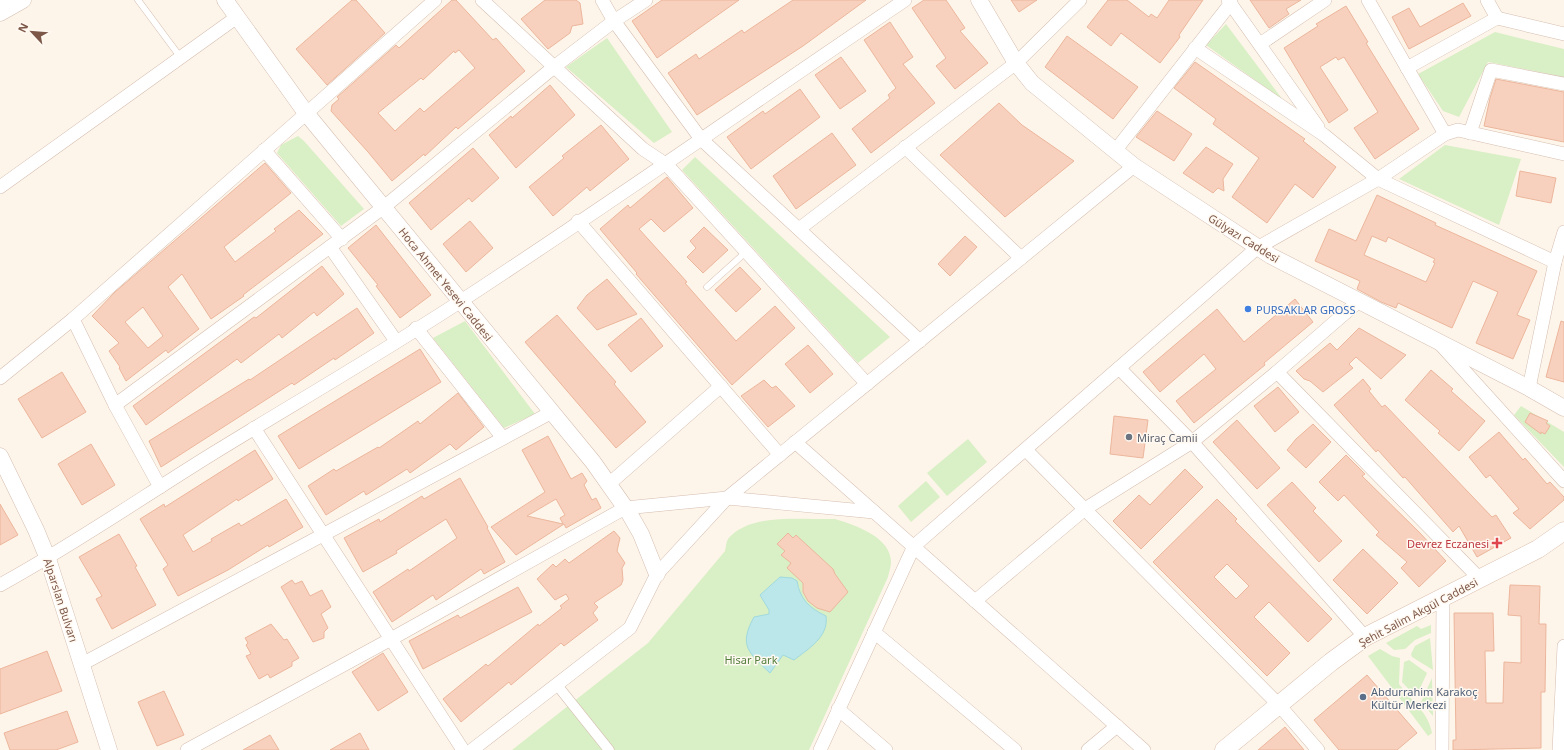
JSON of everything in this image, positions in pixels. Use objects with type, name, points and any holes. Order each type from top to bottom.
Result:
[{"type":"main road","name":"Şehit Salim Akgül Caddesi","points":[[1224,750],[1331,662],[1365,637],[1538,549],[1564,531]]},
{"type":"street","points":[[2,8],[23,0]]},
{"type":"street","name":"Hoca Ahmet Yesevi Caddesi","points":[[225,0],[306,113],[552,412],[609,484],[641,534],[658,574]]},
{"type":"street","points":[[0,378],[73,319],[435,0]]},
{"type":"street","points":[[482,0],[643,148],[667,165],[867,384]]},
{"type":"street","points":[[602,0],[614,21],[701,139],[920,341]]},
{"type":"street","points":[[115,405],[384,207],[554,67],[614,21],[646,0]]},
{"type":"street","points":[[0,585],[48,559],[254,428],[460,302],[578,221],[667,165],[701,139],[905,0]]},
{"type":"street","name":"Gülyazı Caddesi","points":[[979,0],[1016,63],[1032,83],[1134,166],[1257,248],[1529,388],[1564,408]]},
{"type":"street","points":[[799,229],[1016,63],[1080,0]]},
{"type":"street","points":[[1260,44],[1325,0]]},
{"type":"street","points":[[1368,0],[1445,134]]},
{"type":"street","points":[[1487,0],[1496,18]]},
{"type":"street","points":[[1115,151],[1229,2],[1324,135]]},
{"type":"street","points":[[0,187],[237,18]]},
{"type":"street","points":[[1407,68],[1496,18],[1564,34]]},
{"type":"street","points":[[1195,48],[1324,135],[1378,179],[1555,262]]},
{"type":"street","points":[[1470,133],[1491,70],[1564,84]]},
{"type":"street","points":[[820,750],[914,546],[1257,248],[1378,179],[1445,134],[1458,130],[1564,154]]},
{"type":"street","points":[[906,147],[1020,258]]},
{"type":"street","points":[[264,150],[342,239]]},
{"type":"street","points":[[472,750],[630,628],[658,574],[727,498],[1134,166]]},
{"type":"street","points":[[578,221],[780,455]]},
{"type":"street","points":[[1529,388],[1555,262],[1564,232]]},
{"type":"street","points":[[330,247],[396,341]]},
{"type":"street","points":[[974,601],[1085,509],[1192,442],[1277,372],[1359,301]]},
{"type":"street","points":[[73,319],[115,405],[160,487]]},
{"type":"street","points":[[416,328],[503,438]]},
{"type":"street","points":[[1437,341],[1564,481]]},
{"type":"street","points":[[1119,368],[1192,442],[1365,637]]},
{"type":"street","points":[[1277,372],[1480,579]]},
{"type":"street","points":[[609,484],[721,386]]},
{"type":"street","points":[[82,664],[552,412]]},
{"type":"street","points":[[254,428],[463,750]]},
{"type":"street","points":[[795,442],[1144,750]]},
{"type":"street","points":[[1026,450],[1279,705],[1318,750]]},
{"type":"street","name":"Alparslan Bulvarı","points":[[0,456],[36,530],[48,559],[109,750]]},
{"type":"street","points":[[187,750],[391,639],[625,508],[727,498],[874,512]]},
{"type":"street","points":[[1442,750],[1444,598]]},
{"type":"street","points":[[874,632],[1016,750]]},
{"type":"street","points":[[1559,750],[1564,646]]},
{"type":"street","points":[[557,685],[609,750]]},
{"type":"street","points":[[838,709],[886,750]]},
{"type":"street","points":[[1088,750],[1117,726]]},
{"type":"lane","points":[[138,0],[181,58]]},
{"type":"lane","points":[[708,287],[746,252]]},
{"type":"green space","points":[[1226,24],[1283,100],[1206,45]]},
{"type":"green space","points":[[1495,32],[1564,49],[1564,77],[1488,62],[1459,117],[1443,111],[1418,74]]},
{"type":"green space","points":[[607,38],[672,132],[654,143],[566,67]]},
{"type":"green space","points":[[298,136],[364,209],[341,226],[277,153],[281,145]]},
{"type":"green space","points":[[1445,145],[1521,159],[1499,225],[1399,179]]},
{"type":"green space","points":[[695,157],[890,337],[858,363],[682,170]]},
{"type":"green space","points":[[465,321],[535,414],[504,428],[433,338]]},
{"type":"green space","points":[[1521,406],[1564,432],[1564,467],[1514,415]]},
{"type":"green space","points":[[968,439],[987,462],[947,496],[927,473]]},
{"type":"green space","points":[[926,481],[940,497],[911,522],[898,506]]},
{"type":"green space","name":"Hisar Park","points":[[778,519],[835,519],[862,529],[879,539],[889,553],[891,564],[888,577],[809,750],[512,750],[648,643],[725,551],[728,539],[737,530],[763,521]]},
{"type":"green space","points":[[1431,625],[1431,633],[1415,640],[1405,649],[1394,650],[1386,643],[1417,626],[1421,629]]},
{"type":"green space","points":[[1430,638],[1433,670],[1412,657],[1411,654],[1415,646]]},
{"type":"green space","points":[[1380,649],[1392,656],[1400,658],[1399,684],[1427,718],[1432,733],[1428,736],[1368,656]]},
{"type":"green space","points":[[1409,660],[1427,673],[1416,697],[1402,682],[1404,662]]},
{"type":"green space","points":[[1432,678],[1433,716],[1421,702]]},
{"type":"water","points":[[780,577],[792,578],[797,581],[803,598],[815,610],[826,616],[826,623],[821,636],[811,647],[794,660],[783,655],[770,673],[751,654],[746,642],[749,627],[754,617],[769,614],[769,610],[760,595]]},
{"type":"building","points":[[352,0],[356,0],[385,33],[327,85],[296,49]]},
{"type":"building","points":[[452,0],[456,0],[493,40],[496,38],[525,71],[458,129],[456,127],[425,156],[424,154],[392,181],[331,111],[332,105],[339,99],[337,97],[396,45],[399,48]],"holes":[[[459,50],[475,68],[424,112],[420,108],[395,131],[378,113],[421,78],[423,80],[454,51],[455,53]]]},
{"type":"building","points":[[545,0],[576,0],[580,3],[583,24],[572,26],[570,33],[548,49],[521,19]]},
{"type":"building","points":[[662,0],[739,0],[657,58],[632,21]]},
{"type":"building","points":[[793,0],[866,0],[803,46],[697,115],[668,73],[696,54],[699,59],[742,30],[744,33]]},
{"type":"building","points":[[924,0],[946,0],[965,28],[960,31],[988,63],[955,89],[936,66],[946,58],[912,8]]},
{"type":"building","points":[[1011,0],[1037,0],[1019,12]]},
{"type":"building","points":[[1108,0],[1127,0],[1149,17],[1151,14],[1157,18],[1169,0],[1203,0],[1179,35],[1180,37],[1160,63],[1121,33],[1111,46],[1087,27]]},
{"type":"building","points":[[1250,0],[1301,0],[1286,9],[1289,14],[1269,28]]},
{"type":"building","points":[[1463,3],[1471,16],[1409,49],[1392,17],[1409,8],[1420,27]]},
{"type":"building","points":[[1346,6],[1368,42],[1366,43],[1419,129],[1375,159],[1354,128],[1378,112],[1344,57],[1338,60],[1336,57],[1320,67],[1348,110],[1329,123],[1284,48],[1318,26],[1316,24]]},
{"type":"building","points":[[890,22],[913,57],[903,64],[935,103],[871,153],[852,129],[890,98],[888,95],[896,88],[864,40]]},
{"type":"building","points":[[1067,36],[1138,87],[1113,119],[1045,67]]},
{"type":"building","points":[[841,57],[866,91],[840,109],[815,75]]},
{"type":"building","points":[[1195,62],[1305,139],[1303,141],[1336,167],[1313,198],[1295,184],[1267,223],[1232,197],[1259,158],[1213,124],[1216,119],[1174,88]]},
{"type":"building","points":[[1496,79],[1564,92],[1564,142],[1484,126]]},
{"type":"building","points":[[550,85],[575,115],[516,168],[489,135],[511,116],[512,118]]},
{"type":"building","points":[[800,89],[820,117],[751,169],[727,137],[763,111],[765,114]]},
{"type":"building","points":[[999,103],[1022,125],[1074,161],[1005,217],[940,155]]},
{"type":"building","points":[[1157,111],[1192,134],[1174,161],[1136,137]]},
{"type":"building","points":[[601,125],[629,159],[590,191],[587,187],[553,216],[529,187],[564,158],[562,156]]},
{"type":"building","points":[[832,133],[856,165],[796,209],[773,176]]},
{"type":"building","points":[[1206,147],[1233,164],[1223,179],[1224,191],[1218,188],[1213,193],[1183,173]]},
{"type":"building","points":[[473,148],[499,178],[472,202],[469,198],[431,230],[409,203]]},
{"type":"building","points":[[265,163],[291,193],[224,247],[235,262],[276,231],[274,229],[299,210],[323,234],[243,295],[244,296],[211,319],[182,274],[168,287],[199,329],[168,353],[166,350],[126,381],[119,368],[120,367],[109,351],[119,343],[92,316],[115,292]],"holes":[[[143,307],[163,336],[148,348],[125,322]]]},
{"type":"building","points":[[1520,171],[1556,178],[1551,203],[1516,196]]},
{"type":"building","points":[[667,177],[693,208],[664,232],[651,219],[639,229],[687,282],[685,283],[736,341],[775,306],[795,328],[732,385],[636,274],[637,273],[600,229],[628,205],[630,208]]},
{"type":"building","points":[[1377,195],[1436,223],[1435,225],[1537,271],[1517,315],[1530,320],[1513,359],[1476,343],[1498,292],[1473,281],[1452,328],[1398,303],[1396,308],[1381,302],[1357,289],[1360,281],[1315,261],[1329,229],[1356,241]],"holes":[[[1372,236],[1386,242],[1388,237],[1435,259],[1433,262],[1435,263],[1426,282],[1364,255]]]},
{"type":"building","points":[[470,221],[493,248],[466,272],[443,244]]},
{"type":"building","points":[[376,225],[431,295],[400,318],[376,286],[378,285],[348,248]]},
{"type":"building","points":[[704,227],[728,250],[703,273],[687,257],[696,248],[690,241]]},
{"type":"building","points":[[965,236],[977,247],[950,276],[938,264]]},
{"type":"building","points":[[322,266],[344,294],[317,316],[314,312],[282,338],[279,334],[241,363],[237,359],[146,425],[133,406],[254,317],[256,318]]},
{"type":"building","points":[[740,267],[761,289],[736,312],[715,290]]},
{"type":"building","points":[[607,279],[637,314],[597,330],[577,308],[587,295]]},
{"type":"building","points":[[1295,299],[1313,322],[1264,363],[1265,365],[1194,423],[1176,401],[1216,369],[1204,354],[1160,392],[1143,372],[1217,309],[1244,342]]},
{"type":"building","points":[[357,308],[374,333],[335,360],[334,358],[294,385],[292,383],[161,467],[149,441],[249,379],[250,380]]},
{"type":"building","points":[[557,315],[616,382],[614,384],[646,422],[616,448],[525,342]]},
{"type":"building","points":[[641,318],[663,346],[631,372],[608,345]]},
{"type":"building","points":[[1561,321],[1564,322],[1564,382],[1546,377]]},
{"type":"building","points":[[1359,328],[1406,355],[1381,379],[1356,357],[1349,364],[1353,368],[1323,392],[1310,381],[1304,379],[1296,371],[1330,343],[1337,350]]},
{"type":"building","points":[[808,345],[833,374],[810,393],[785,364]]},
{"type":"building","points":[[420,349],[441,382],[299,469],[278,436]]},
{"type":"building","points":[[1431,370],[1453,389],[1451,391],[1485,421],[1459,451],[1438,433],[1440,431],[1405,400]]},
{"type":"building","points":[[62,372],[86,412],[42,438],[18,399]]},
{"type":"building","points":[[1363,379],[1371,389],[1369,391],[1382,407],[1385,405],[1492,517],[1496,515],[1511,538],[1477,557],[1459,526],[1453,532],[1405,477],[1403,478],[1378,450],[1376,452],[1334,405]]},
{"type":"building","points":[[764,380],[772,388],[776,386],[795,406],[768,427],[741,396]]},
{"type":"building","points":[[1278,387],[1299,412],[1275,432],[1254,406]]},
{"type":"building","points":[[458,393],[484,427],[456,450],[450,444],[410,473],[407,469],[366,495],[364,491],[326,515],[308,486],[334,469],[336,471],[378,447],[379,448],[418,421],[420,424]]},
{"type":"building","points":[[1530,413],[1548,421],[1546,423],[1550,426],[1545,434],[1541,432],[1541,434],[1525,422]]},
{"type":"building","name":"Miraç Camii","points":[[1114,416],[1148,420],[1143,458],[1110,454]]},
{"type":"building","points":[[1237,420],[1280,468],[1257,489],[1213,442]]},
{"type":"building","points":[[1313,424],[1331,442],[1306,468],[1287,450],[1296,439]]},
{"type":"building","points":[[1499,432],[1523,460],[1525,458],[1547,484],[1550,482],[1564,497],[1564,500],[1530,529],[1513,513],[1519,509],[1490,475],[1486,478],[1469,457]]},
{"type":"building","points":[[548,436],[571,479],[582,473],[587,481],[584,485],[592,500],[596,498],[601,508],[566,528],[564,524],[516,555],[491,527],[545,492],[522,450]],"holes":[[[556,499],[565,515],[560,518],[563,524],[527,516]]]},
{"type":"building","points":[[91,444],[115,485],[82,505],[58,464]]},
{"type":"building","points":[[255,450],[273,479],[238,501],[237,499],[183,535],[193,552],[212,541],[211,539],[239,523],[241,526],[286,499],[303,527],[269,547],[268,545],[228,570],[178,596],[163,569],[168,565],[140,519],[164,504],[165,507]]},
{"type":"building","points":[[1346,455],[1365,474],[1362,476],[1446,561],[1419,587],[1401,568],[1407,562],[1376,535],[1379,532],[1344,495],[1338,501],[1319,482]]},
{"type":"building","points":[[1185,469],[1203,487],[1141,549],[1113,521],[1139,495],[1150,505]]},
{"type":"building","points":[[460,478],[488,527],[487,528],[505,562],[484,574],[481,569],[436,600],[433,595],[392,622],[373,592],[408,569],[409,571],[457,538],[446,519],[396,551],[397,553],[363,572],[344,538],[379,519],[380,522],[422,496],[424,499]]},
{"type":"building","points":[[1292,482],[1316,508],[1313,511],[1342,541],[1319,562],[1267,505]]},
{"type":"building","points":[[1217,499],[1237,519],[1235,521],[1332,619],[1308,642],[1269,602],[1254,617],[1290,653],[1267,676],[1153,562]],"holes":[[[1227,564],[1249,586],[1236,599],[1214,577]]]},
{"type":"building","points":[[0,504],[18,535],[0,545]]},
{"type":"building","points":[[614,531],[620,538],[617,551],[625,563],[622,568],[623,580],[621,585],[594,603],[598,607],[593,613],[598,620],[564,646],[561,643],[511,685],[509,682],[461,722],[443,699],[486,664],[488,666],[538,624],[539,626],[562,608],[560,606],[569,599],[566,594],[555,600],[537,579],[553,564],[556,567],[565,559],[569,563]]},
{"type":"building","points":[[788,533],[793,538],[796,535],[833,569],[848,592],[830,612],[817,608],[808,601],[803,592],[803,583],[787,568],[791,563],[781,555],[785,551],[777,544]]},
{"type":"building","points":[[119,534],[156,605],[112,629],[96,599],[102,596],[79,557]]},
{"type":"building","points":[[1363,549],[1398,583],[1367,614],[1333,580]]},
{"type":"building","points":[[292,580],[295,584],[302,581],[310,596],[322,590],[331,607],[321,614],[328,628],[324,632],[324,638],[313,642],[281,587]]},
{"type":"building","points":[[1510,585],[1540,586],[1539,624],[1546,624],[1545,692],[1541,692],[1541,748],[1453,750],[1453,740],[1456,740],[1454,613],[1493,613],[1494,651],[1485,651],[1486,703],[1503,703],[1504,662],[1521,663],[1521,616],[1508,615]]},
{"type":"building","points":[[518,587],[532,612],[423,669],[409,641],[458,615],[460,618]]},
{"type":"building","points":[[271,624],[284,640],[287,639],[299,658],[292,662],[292,666],[270,678],[268,674],[259,679],[246,656],[251,654],[246,645],[248,643],[245,638]]},
{"type":"building","points":[[47,651],[62,691],[0,714],[0,669]]},
{"type":"building","points":[[383,653],[408,692],[378,711],[352,672]]},
{"type":"building","name":"Abdurrahim Karakoç Kültür Merkezi","points":[[1367,675],[1417,733],[1397,750],[1339,750],[1314,720]]},
{"type":"building","points":[[164,691],[184,735],[157,746],[138,702]]},
{"type":"building","points":[[67,711],[78,742],[56,750],[10,750],[4,733]]},
{"type":"building","points":[[1285,727],[1304,750],[1258,750]]},
{"type":"building","points":[[360,733],[369,750],[330,750]]},
{"type":"building","points":[[270,735],[279,750],[243,750]]},
{"type":"place","name":"PURSAKLAR GROSS","points":[[1248,309]]},
{"type":"place","name":"Miraç Camii","points":[[1129,437]]},
{"type":"place","name":"Devrez Eczanesi","points":[[1497,543]]},
{"type":"place","name":"Abdurrahim Karakoç Kültür Merkezi","points":[[1363,697]]}]
